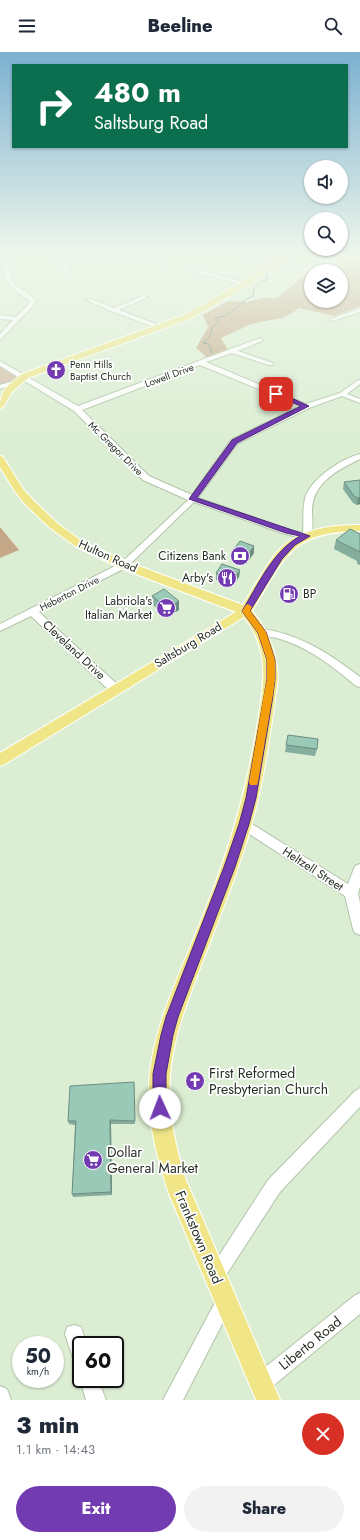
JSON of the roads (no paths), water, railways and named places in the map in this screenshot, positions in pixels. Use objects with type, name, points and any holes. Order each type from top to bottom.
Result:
[{"type":"main road","points":[[0,405],[9,390],[16,382],[25,376],[185,317]]},
{"type":"main road","name":"Hulton Road","points":[[0,459],[19,490],[53,525],[91,550],[124,565],[246,611]]},
{"type":"main road","name":"Saltsburg Road","points":[[0,760],[246,611],[279,557],[292,544],[307,536],[339,528],[360,528]]},
{"type":"main road","name":"Frankstown Road","points":[[246,611],[262,632],[271,660],[271,679],[251,798],[244,824],[230,867],[172,1017],[163,1052],[160,1074],[161,1120],[170,1167],[215,1278],[264,1392]]},
{"type":"street","points":[[0,317],[18,319]]},
{"type":"street","points":[[132,317],[159,327]]},
{"type":"street","points":[[331,320],[340,317]]},
{"type":"street","points":[[0,338],[18,319]]},
{"type":"street","name":"Lowell Drive","points":[[77,409],[260,340]]},
{"type":"street","points":[[233,351],[271,364]]},
{"type":"street","name":"Mc Gregor Drive","points":[[0,363],[25,376],[77,409],[146,478],[193,499],[288,532],[307,536]]},
{"type":"street","points":[[202,363],[306,406]]},
{"type":"street","points":[[0,387],[16,382]]},
{"type":"street","name":"Heberton Drive","points":[[0,628],[124,565],[193,499],[234,442],[306,406],[342,394],[359,382]]},
{"type":"street","points":[[342,394],[360,401]]},
{"type":"street","points":[[307,536],[308,504],[315,486],[333,470],[360,456]]},
{"type":"street","name":"Cleveland Drive","points":[[33,612],[115,689]]},
{"type":"street","points":[[262,632],[286,636],[335,662],[360,683]]},
{"type":"street","name":"Heltzell Street","points":[[244,824],[351,893],[360,929]]},
{"type":"street","points":[[351,893],[360,870]]},
{"type":"street","points":[[215,1278],[274,1186],[360,1096]]},
{"type":"street","points":[[173,1400],[225,1301]]},
{"type":"street","name":"Liberto Road","points":[[264,1392],[360,1302]]},
{"type":"street","points":[[92,1388],[96,1400]]},
{"type":"street","points":[[0,1396],[1,1400]]},
{"type":"waterway","points":[[212,353],[209,344],[203,343],[210,336],[212,327],[219,323],[215,318],[220,317]]},
{"type":"place","name":"Penn Hills Baptist Church","points":[[56,370]]},
{"type":"place","name":"Citizens Bank","points":[[240,556]]},
{"type":"place","name":"Arby's","points":[[227,578]]},
{"type":"place","name":"BP","points":[[289,594]]},
{"type":"place","name":"Labriola's Italian Market","points":[[166,608]]},
{"type":"place","name":"First Reformed Presbyterian Church","points":[[195,1081]]},
{"type":"place","name":"Dollar General Market","points":[[93,1160]]}]
